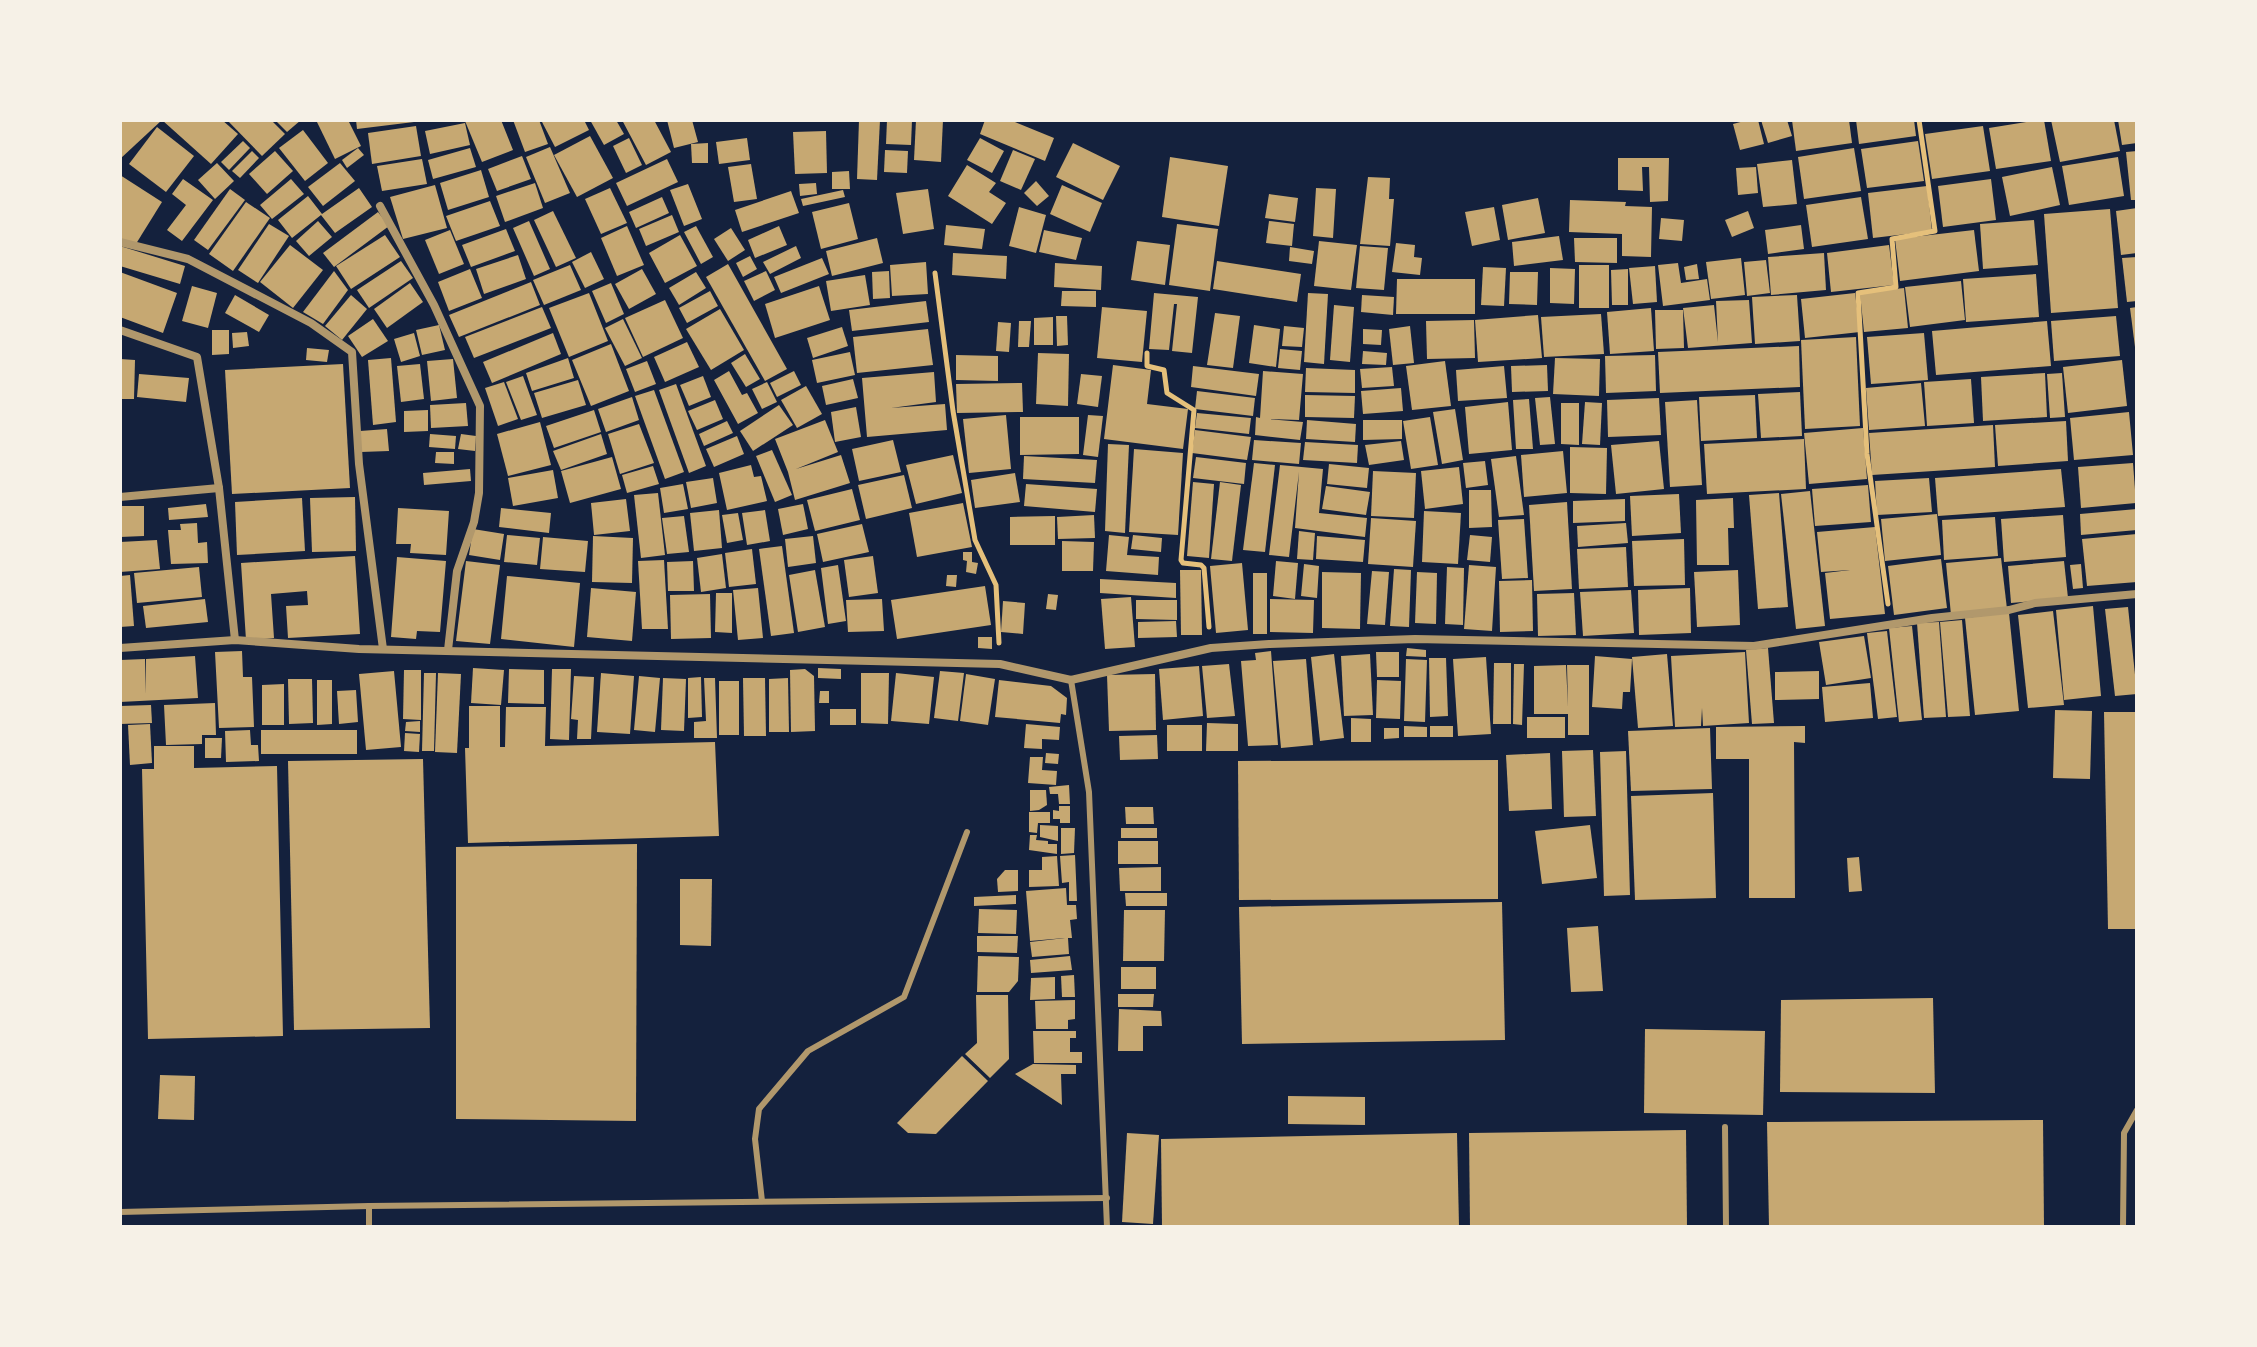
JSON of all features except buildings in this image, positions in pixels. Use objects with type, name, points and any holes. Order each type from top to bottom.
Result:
[{"type":"street","points":[[380,206],[434,305],[480,406],[479,493],[474,522],[457,571],[448,650]]},
{"type":"street","points":[[120,242],[188,259],[311,323],[352,352],[359,464],[383,649]]},
{"type":"street","points":[[120,330],[197,357],[219,488],[235,640]]},
{"type":"street","points":[[120,497],[219,488]]},
{"type":"street","points":[[120,648],[235,640],[383,649],[1000,664],[1071,680],[1211,648],[1415,639],[1754,646],[2009,610],[2035,603],[2137,594]]},
{"type":"lane","points":[[1071,680],[1089,792],[1107,1227]]},
{"type":"lane","points":[[762,1201],[755,1139],[759,1109],[808,1051],[904,997],[967,832]]},
{"type":"lane","points":[[2123,1227],[2124,1133],[2137,1110]]},
{"type":"lane","points":[[1725,1127],[1726,1227]]},
{"type":"lane","points":[[120,1212],[369,1206],[1107,1198]]},
{"type":"lane","points":[[369,1206],[369,1227]]},
{"type":"path","points":[[1891,625],[1867,454],[1858,293],[1896,287],[1892,239],[1935,231],[1919,120]]},
{"type":"path","points":[[935,273],[953,411],[975,540],[996,585],[1000,664]]},
{"type":"path","points":[[1147,353],[1147,366],[1164,370],[1167,393],[1194,410],[1181,560],[1204,568],[1211,648]]}]
